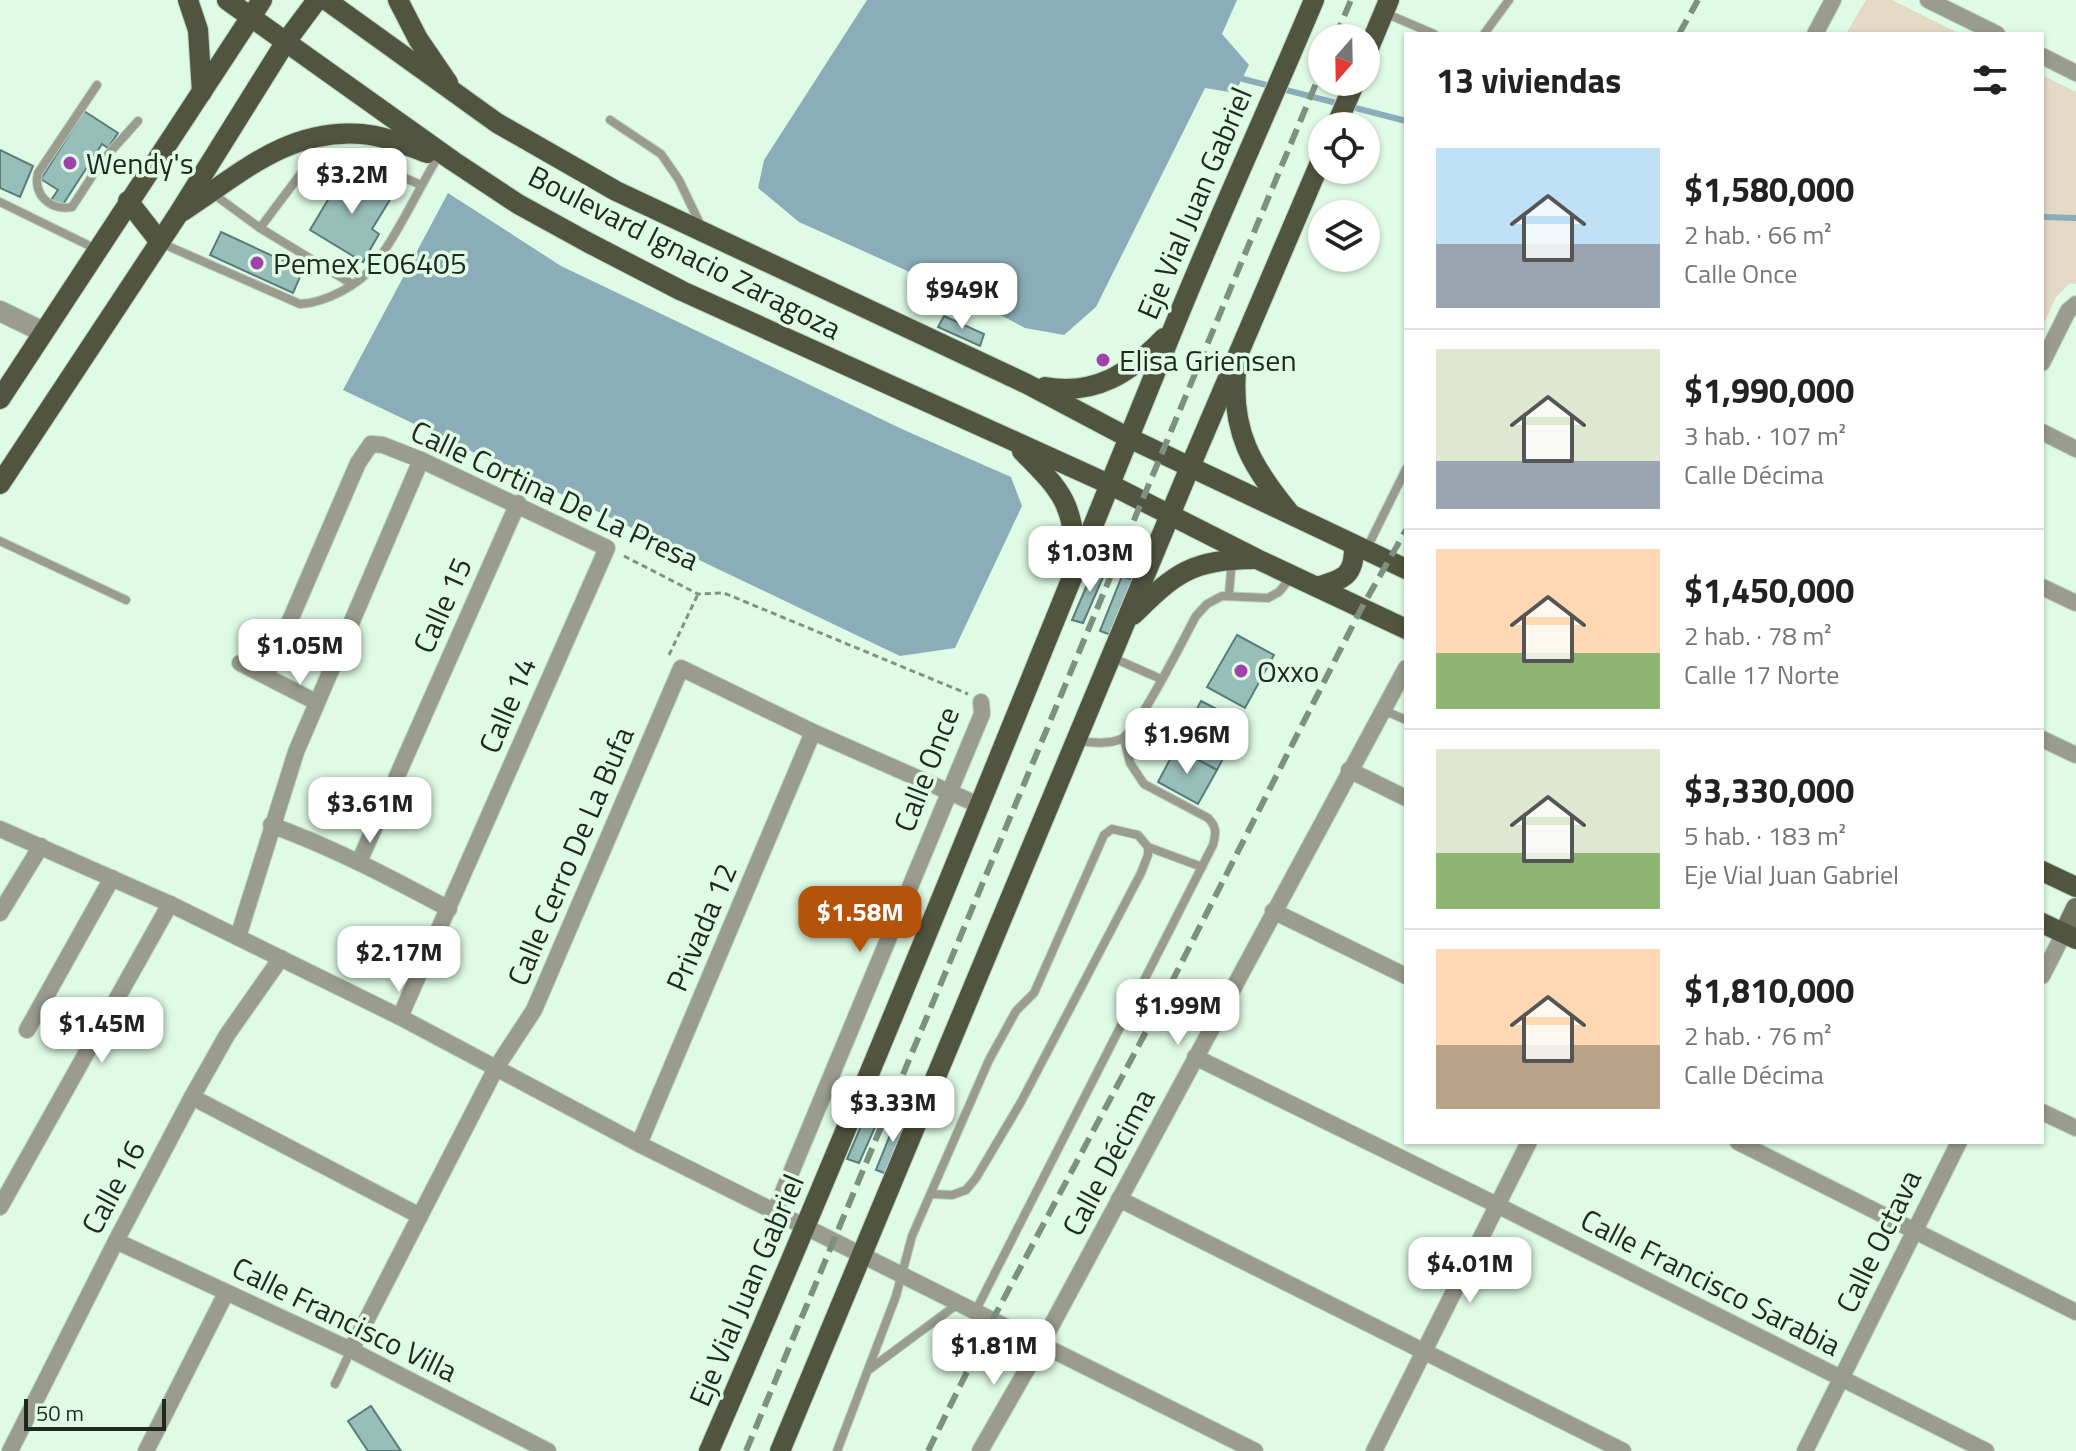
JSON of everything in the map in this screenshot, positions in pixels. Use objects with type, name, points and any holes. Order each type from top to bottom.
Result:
[{"type":"main road","points":[[188,0],[198,30],[202,92]]},
{"type":"main road","name":"Boulevard Ignacio Zaragoza","points":[[227,0],[445,159],[518,204],[682,291],[1111,485],[1257,559],[1404,628]]},
{"type":"main road","points":[[0,399],[262,0]]},
{"type":"main road","points":[[0,484],[177,216],[285,43],[317,0]]},
{"type":"main road","name":"Boulevard Ignacio Zaragoza","points":[[326,0],[457,96],[557,159],[705,234],[1027,384],[1129,438],[1404,568]]},
{"type":"main road","points":[[398,0],[418,39],[457,96]]},
{"type":"main road","name":"Eje Vial Juan Gabriel","points":[[709,1451],[807,1227],[981,806],[1172,330],[1314,0]]},
{"type":"main road","points":[[177,216],[245,168],[283,147],[311,138],[361,134],[388,139],[445,159]]},
{"type":"main road","points":[[780,1451],[1311,184]]},
{"type":"main road","points":[[128,201],[160,242]]},
{"type":"main road","points":[[1027,384],[1063,390],[1098,385],[1120,376],[1142,360],[1172,330]]},
{"type":"main road","points":[[1238,356],[1235,390],[1243,442],[1262,479],[1294,518]]},
{"type":"main road","points":[[1013,442],[1054,483],[1064,498],[1071,515],[1076,571]]},
{"type":"main road","points":[[1317,587],[1344,577],[1360,548]]},
{"type":"main road","points":[[1125,624],[1178,573],[1205,563],[1257,559]]},
{"type":"main road","points":[[2044,872],[2076,887]]},
{"type":"main road","points":[[2044,924],[2070,936],[2076,908]]},
{"type":"street","points":[[1816,32],[1833,0]]},
{"type":"street","points":[[1928,0],[1993,32]]},
{"type":"street","points":[[2044,57],[2076,73]]},
{"type":"street","points":[[2044,359],[2068,311],[2076,304]]},
{"type":"street","points":[[0,311],[43,332]]},
{"type":"street","points":[[2044,433],[2076,449]]},
{"type":"street","name":"Calle Cortina De La Presa","points":[[266,676],[358,463],[371,444],[383,445],[421,460],[518,503],[607,548]]},
{"type":"street","points":[[238,937],[271,825],[316,702],[421,460]]},
{"type":"street","name":"Calle 15","points":[[359,862],[518,503]]},
{"type":"street","name":"Calle 14","points":[[400,1017],[607,548]]},
{"type":"street","points":[[2044,588],[2076,603]]},
{"type":"street","points":[[240,663],[316,702]]},
{"type":"street","points":[[681,668],[813,732],[981,806]]},
{"type":"street","name":"Calle Cerro De La Bufa","points":[[351,1350],[496,1068],[534,1010],[681,668]]},
{"type":"street","name":"Calle Décima","points":[[980,1451],[1042,1343],[1404,672]]},
{"type":"street","name":"Calle Once","points":[[775,1211],[982,714],[981,702]]},
{"type":"street","name":"Privada 12","points":[[639,1144],[813,732]]},
{"type":"street","points":[[2044,740],[2076,755]]},
{"type":"street","points":[[1349,770],[1404,797]]},
{"type":"street","points":[[271,825],[359,862],[449,909]]},
{"type":"street","points":[[0,829],[170,904],[281,958],[400,1017],[639,1144],[1255,1451]]},
{"type":"street","points":[[1,910],[41,846]]},
{"type":"street","points":[[27,1030],[112,878]]},
{"type":"street","points":[[0,1207],[170,904]]},
{"type":"street","points":[[1273,911],[1404,975]]},
{"type":"street","points":[[2044,973],[2070,936]]},
{"type":"street","name":"Calle 16","points":[[10,1451],[192,1097],[227,1035],[281,958]]},
{"type":"street","name":"Calle Francisco Sarabia","points":[[1195,1057],[1986,1451]]},
{"type":"street","points":[[192,1097],[420,1216]]},
{"type":"street","points":[[2044,1113],[2076,1128]]},
{"type":"street","points":[[1374,1451],[1528,1144]]},
{"type":"street","points":[[1742,1144],[2076,1312]]},
{"type":"street","name":"Calle Octava","points":[[1805,1451],[1958,1144]]},
{"type":"street","points":[[1119,1199],[1623,1451]]},
{"type":"street","name":"Calle Francisco Villa","points":[[116,1241],[351,1350],[548,1451]]},
{"type":"street","points":[[146,1451],[226,1293]]},
{"type":"lane","points":[[1485,32],[1509,0]]},
{"type":"lane","points":[[1386,6],[1431,32]]},
{"type":"lane","points":[[97,85],[38,173],[36,183],[43,199],[55,206],[72,207],[102,161],[138,121]]},
{"type":"lane","points":[[610,120],[661,154],[679,180],[705,234]]},
{"type":"lane","points":[[311,138],[318,163]]},
{"type":"lane","points":[[160,242],[300,304],[313,303],[352,284],[374,266],[421,185],[445,159]]},
{"type":"lane","points":[[260,228],[305,168],[318,163],[346,160],[371,163],[421,185]]},
{"type":"lane","points":[[212,193],[260,228],[352,284]]},
{"type":"lane","points":[[0,202],[97,250]]},
{"type":"lane","points":[[1360,548],[1404,472]]},
{"type":"lane","points":[[0,541],[126,600]]},
{"type":"lane","points":[[1229,594],[1232,559]]},
{"type":"lane","points":[[1076,741],[1107,743],[1124,738],[1196,616],[1207,604],[1229,594],[1268,598],[1279,592],[1293,576]]},
{"type":"lane","points":[[1111,657],[1161,679]]},
{"type":"lane","points":[[1383,710],[1404,719]]},
{"type":"lane","points":[[976,1310],[1216,834],[1215,825],[1208,818],[1144,784],[1130,763],[1124,738]]},
{"type":"lane","points":[[837,1451],[870,1369],[903,1274],[912,1236],[989,1060],[1016,1011],[1034,993],[1104,835],[1112,829],[1127,831],[1138,835],[1148,847],[1202,867]]},
{"type":"lane","points":[[931,1194],[952,1195],[966,1190],[976,1178],[1021,1102],[1141,873],[1148,847]]},
{"type":"lane","points":[[870,1369],[960,1302]]},
{"type":"lane","points":[[335,1384],[351,1350]]},
{"type":"path","name":"Calle Cortina De La Presa","points":[[607,548],[698,594],[724,593],[973,696],[981,702]]},
{"type":"path","points":[[681,668],[669,655],[698,594]]},
{"type":"shaded area","points":[[1866,0],[1892,0],[1956,32],[1847,32]]},
{"type":"shaded area","points":[[2044,76],[2076,92],[2076,284],[2070,283],[2056,297],[2044,324]]},
{"type":"water","points":[[867,0],[1237,0],[1222,34],[1249,65],[1235,93],[1205,88],[1096,307],[1064,335],[1025,328],[974,301],[799,222],[758,188],[764,160]]},
{"type":"water","points":[[448,193],[561,266],[904,430],[1011,477],[1022,506],[955,648],[900,656],[343,390]]},
{"type":"building","name":"Wendy's","points":[[84,111],[118,133],[108,148],[102,144],[62,206],[51,200],[58,190],[41,179]]},
{"type":"building","points":[[0,150],[33,166],[20,197],[0,188]]},
{"type":"building","points":[[345,171],[391,198],[372,229],[379,234],[363,262],[310,230]]},
{"type":"building","name":"Pemex E06405","points":[[221,232],[303,270],[293,293],[210,255]]},
{"type":"building","points":[[944,316],[984,334],[980,346],[938,327]]},
{"type":"building","points":[[1096,564],[1107,568],[1083,623],[1072,620]]},
{"type":"building","points":[[1122,576],[1133,580],[1111,635],[1100,631]]},
{"type":"building","name":"Oxxo","points":[[1237,635],[1274,655],[1245,708],[1207,687]]},
{"type":"building","points":[[1201,701],[1242,722],[1217,770],[1176,748]]},
{"type":"building","points":[[1176,748],[1217,770],[1198,804],[1158,782]]},
{"type":"building","points":[[871,1103],[884,1107],[859,1163],[847,1159]]},
{"type":"building","points":[[899,1113],[909,1118],[887,1174],[876,1170]]},
{"type":"building","points":[[371,1406],[401,1451],[368,1451],[348,1421]]},
{"type":"waterway","points":[[1243,79],[1404,120]]},
{"type":"waterway","points":[[2044,217],[2076,218]]},
{"type":"railway","points":[[1341,24],[1351,0]]},
{"type":"railway","points":[[1680,32],[1698,0]]},
{"type":"railway","points":[[746,1451],[1311,96]]},
{"type":"railway","points":[[928,1451],[993,1319],[1157,1011],[1361,609],[1404,534]]},
{"type":"place","name":"Wendy's","points":[[70,163]]},
{"type":"place","name":"Pemex E06405","points":[[257,263]]},
{"type":"place","name":"Elisa Griensen","points":[[1103,360]]},
{"type":"place","name":"Oxxo","points":[[1241,671]]}]
